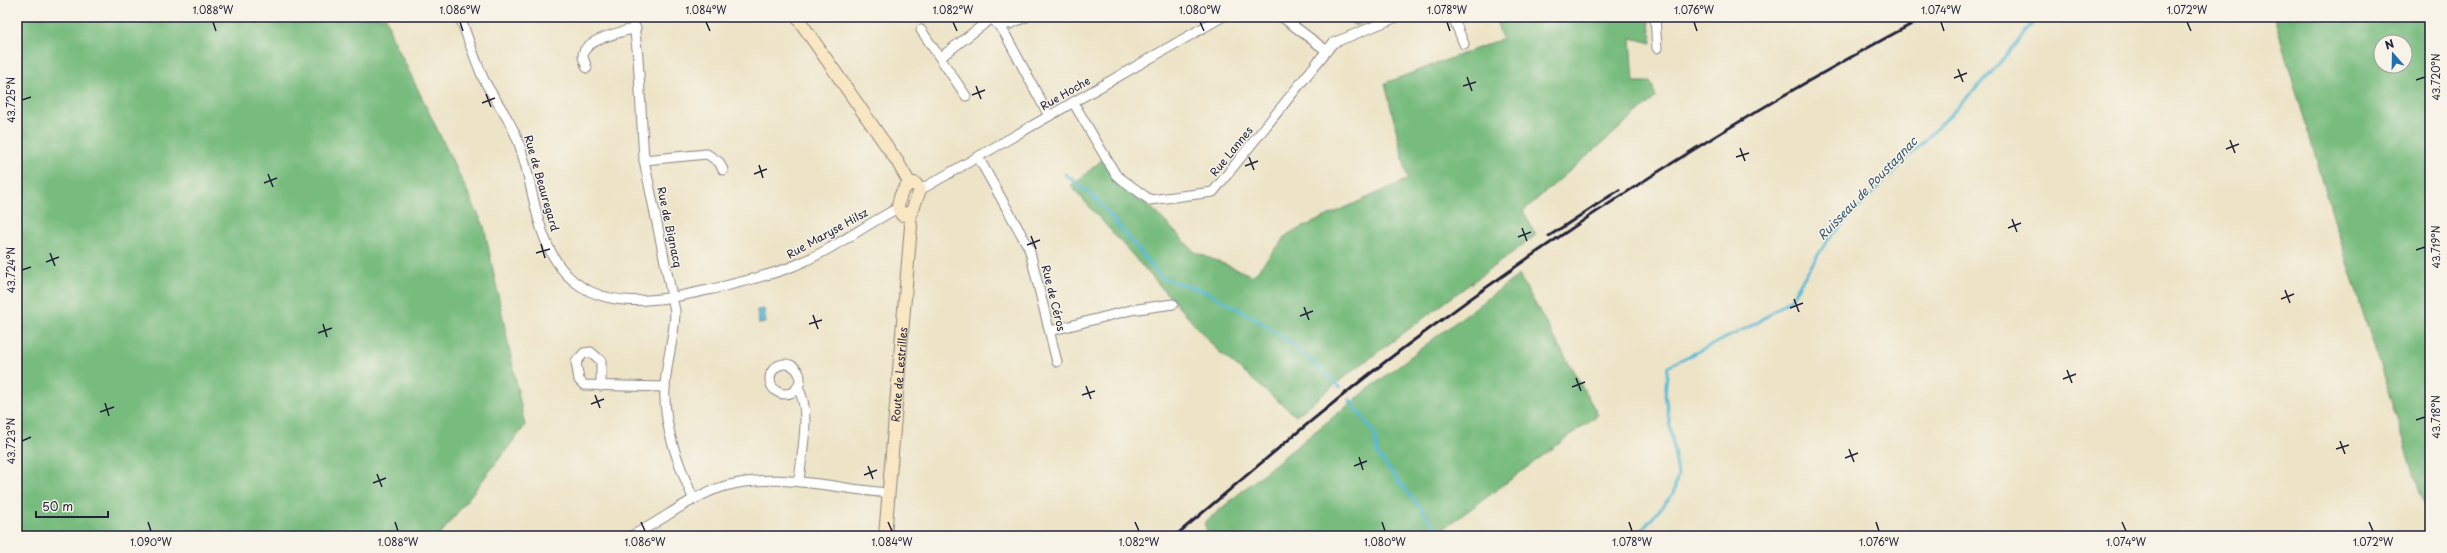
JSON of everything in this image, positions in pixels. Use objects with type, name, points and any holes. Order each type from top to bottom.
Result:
[{"type":"street","name":"Rue de Beauregard","points":[[460,17],[484,80],[516,134],[543,234],[550,251],[562,269],[590,291],[609,298],[646,302],[672,298]]},
{"type":"street","name":"Rue de Bignacq","points":[[633,17],[636,28],[644,160],[672,298],[675,326],[668,358],[665,387],[670,437],[679,466],[693,498]]},
{"type":"street","points":[[797,17],[915,187],[912,211],[908,214],[902,215],[898,208],[903,189],[915,187]]},
{"type":"street","points":[[941,57],[992,17],[999,24],[1049,116]]},
{"type":"street","points":[[999,24],[1005,17]]},
{"type":"street","points":[[999,24],[1010,24],[1026,17]]},
{"type":"street","name":"Rue Hoche","points":[[915,187],[978,157],[1222,17]]},
{"type":"street","points":[[1282,17],[1327,51]]},
{"type":"street","name":"Rue Lannes","points":[[1073,102],[1116,175],[1150,200],[1214,192],[1327,51],[1339,39],[1397,17]]},
{"type":"street","points":[[1452,17],[1464,44]]},
{"type":"street","points":[[1655,17],[1658,48]]},
{"type":"street","points":[[587,68],[583,56],[587,46],[596,41],[636,28]]},
{"type":"street","points":[[921,30],[941,57],[966,96]]},
{"type":"street","points":[[644,160],[707,154],[719,162],[723,170]]},
{"type":"street","name":"Rue de Céros","points":[[978,157],[1029,248],[1057,362]]},
{"type":"street","name":"Rue Maryse Hilsz","points":[[672,298],[751,280],[792,267],[898,208]]},
{"type":"street","name":"Route de Lestrilles","points":[[885,536],[911,226],[908,214]]},
{"type":"street","points":[[1050,331],[1132,310],[1172,304]]},
{"type":"street","points":[[601,386],[665,387]]},
{"type":"street","points":[[798,388],[804,397],[804,422],[799,482]]},
{"type":"street","points":[[631,536],[646,529],[693,498],[736,483],[764,480],[799,482],[889,493]]},
{"type":"green space","points":[[17,17],[386,17],[391,34],[484,226],[525,426],[439,536],[17,536]]},
{"type":"green space","points":[[1344,17],[1377,17],[1355,26]]},
{"type":"green space","points":[[1495,17],[1648,17],[1652,43],[1631,38],[1634,82],[1651,82],[1656,97],[1523,211],[1536,235],[1343,378],[1296,416],[1217,350],[1071,186],[1103,159],[1195,252],[1253,276],[1288,234],[1408,179],[1385,83],[1502,39]]},
{"type":"green space","points":[[2274,17],[2430,17],[2430,523],[2345,256]]},
{"type":"green space","points":[[1519,275],[1598,415],[1434,536],[1209,536],[1204,523],[1359,396]]},
{"type":"water","points":[[764,309],[766,323],[759,324],[757,310]]},
{"type":"waterway","name":"Ruisseau de Poustagnac","points":[[1637,536],[1673,494],[1678,475],[1665,395],[1668,366],[1757,323],[1790,300],[1828,239],[1991,73],[2038,17]]},
{"type":"waterway","points":[[1065,174],[1097,200],[1162,278],[1207,292],[1254,318],[1292,344],[1340,387]]},
{"type":"waterway","points":[[1349,399],[1375,434],[1377,454],[1443,536]]},
{"type":"railway","points":[[1175,536],[1376,369],[1468,300],[1531,256],[1594,213],[1724,131],[1790,92],[1925,17]]},
{"type":"railway","points":[[1549,236],[1619,190]]}]
